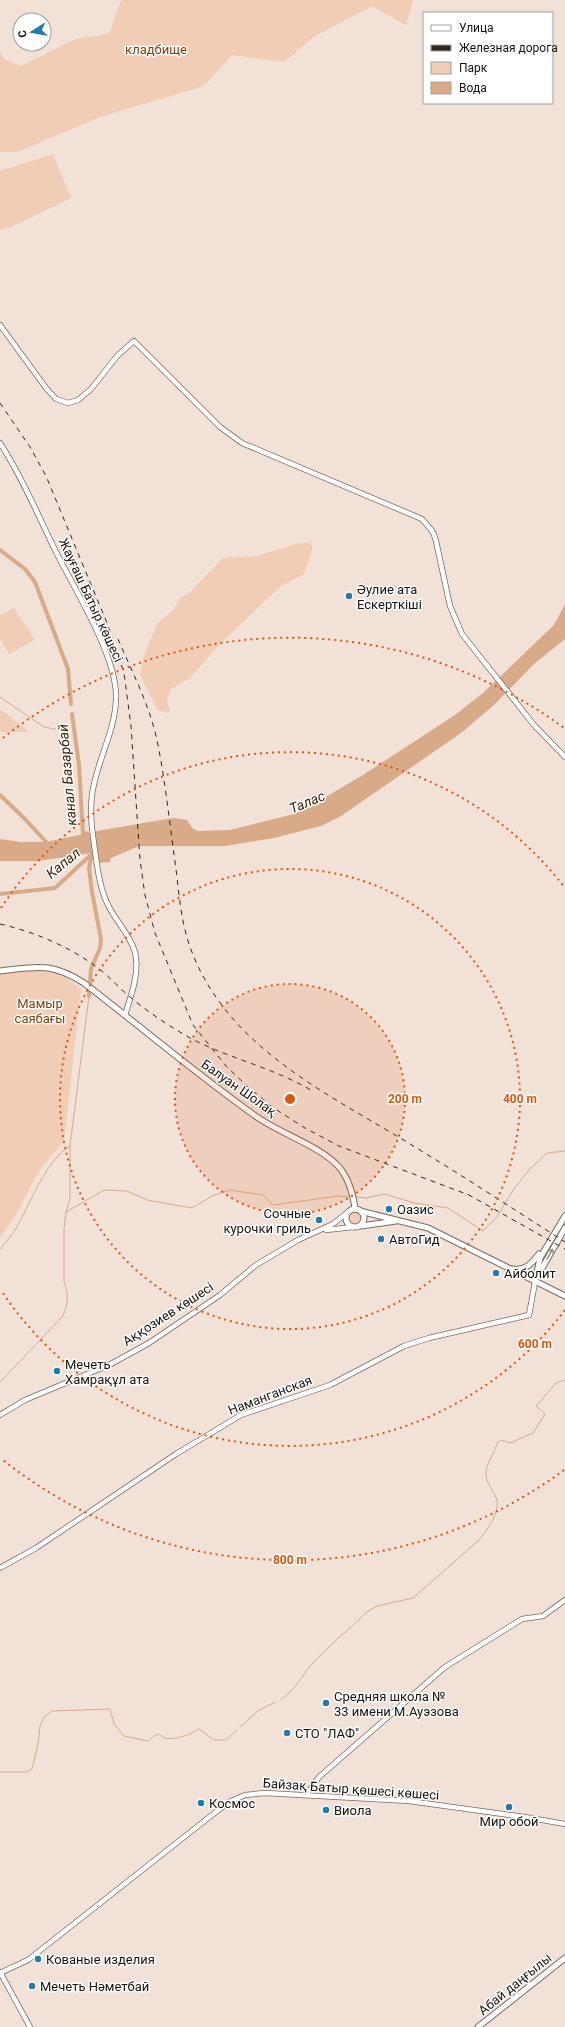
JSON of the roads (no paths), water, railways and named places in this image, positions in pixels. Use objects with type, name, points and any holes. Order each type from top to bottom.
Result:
[{"type":"main road","name":"Балуан Шолақ","points":[[0,971],[54,968],[67,972],[84,983],[255,1116],[326,1156],[338,1167],[349,1182],[358,1210]]},
{"type":"main road","points":[[356,1226],[364,1218],[358,1210]]},
{"type":"main road","points":[[401,1221],[356,1226],[346,1221],[346,1216],[348,1212],[358,1210],[401,1221],[428,1228],[565,1296]]},
{"type":"main road","points":[[535,1282],[538,1264],[546,1246],[565,1216]]},
{"type":"main road","points":[[535,1282],[565,1228]]},
{"type":"main road","points":[[510,1269],[518,1270],[528,1266],[546,1246]]},
{"type":"main road","name":"Абай даңғылы","points":[[478,2027],[565,1958]]},
{"type":"street","points":[[0,325],[46,388],[56,399],[68,403],[78,400],[91,388],[118,355],[134,341],[220,427],[242,443],[422,519],[428,524],[436,541],[450,606],[458,628],[544,736],[565,757]]},
{"type":"street","name":"Жауғаш Батыр көшесі","points":[[0,443],[17,472],[84,605],[113,672],[116,686],[116,706],[108,741],[92,795],[92,823],[102,891],[106,901],[131,942],[135,952],[135,978],[124,1015]]},
{"type":"street","name":"Аққозиев көшесі","points":[[0,1415],[25,1400],[111,1364],[149,1343],[220,1295],[256,1265],[291,1244],[333,1224],[348,1212]]},
{"type":"street","name":"Аққозиев көшесі","points":[[320,1231],[356,1226]]},
{"type":"street","name":"Наманганская","points":[[0,1568],[36,1548],[176,1454],[241,1415],[330,1384],[410,1344],[429,1338],[529,1315],[535,1282]]},
{"type":"street","points":[[306,1795],[319,1777],[445,1667],[522,1619],[543,1616],[565,1600]]},
{"type":"street","name":"Байзақ Батыр қөшесі көшесі","points":[[0,1973],[28,1960],[229,1802],[245,1795],[265,1793],[409,1801],[565,1824]]},
{"type":"street","points":[[0,1973],[30,2027]]},
{"type":"water","points":[[565,604],[565,639],[534,664],[495,704],[461,733],[341,816],[321,826],[274,838],[225,846],[139,846],[111,858],[110,862],[97,863],[92,853],[38,861],[0,861],[0,839],[21,842],[46,842],[102,830],[174,818],[187,820],[193,829],[198,831],[230,830],[294,814],[363,775],[455,715],[483,693],[554,625]]},
{"type":"waterway","name":"канал Базарбай","points":[[0,550],[25,569],[35,582],[68,669],[71,704]]},
{"type":"waterway","points":[[0,697],[44,727],[65,731]]},
{"type":"waterway","name":"канал Базарбай","points":[[72,714],[79,765],[83,834],[86,833],[90,837]]},
{"type":"waterway","points":[[0,795],[49,845]]},
{"type":"waterway","points":[[89,996],[91,969],[100,948],[101,939],[89,868],[92,854],[96,851]]},
{"type":"waterway","name":"Капал","points":[[0,894],[55,888],[92,854]]},
{"type":"waterway","points":[[0,1382],[63,1316],[66,1307],[67,1291],[64,1282],[64,1229],[66,1212],[70,1199],[70,1146],[89,996]]},
{"type":"waterway","points":[[0,1249],[15,1230],[53,1161],[61,1152],[70,1146]]},
{"type":"waterway","points":[[356,1197],[366,1198],[385,1194],[414,1203],[448,1208],[483,1231],[496,1218],[514,1189],[529,1170],[547,1153],[565,1151]]},
{"type":"waterway","points":[[66,1212],[104,1190],[127,1191],[147,1200],[192,1208],[212,1196],[230,1190],[263,1195],[273,1205],[338,1196],[351,1197]]},
{"type":"waterway","points":[[281,1699],[294,1688],[311,1665],[367,1612],[377,1606],[413,1598],[478,1541],[485,1533],[494,1517],[497,1506],[496,1497],[486,1476],[488,1465],[497,1443],[501,1440],[510,1443],[533,1433],[545,1414],[536,1406],[556,1383],[565,1380]]},
{"type":"waterway","points":[[240,1727],[258,1711],[275,1702]]},
{"type":"waterway","points":[[0,1772],[27,1772],[32,1769],[38,1744],[40,1726],[44,1717],[52,1711],[110,1709],[114,1724],[124,1736],[148,1741],[157,1735],[169,1739],[178,1738],[199,1729],[214,1740],[226,1740],[237,1730]]},
{"type":"railway","points":[[0,403],[30,447],[46,476],[107,623],[124,673],[131,726],[140,860],[145,895],[155,933],[193,1025],[226,1066],[248,1087],[272,1107],[305,1128],[339,1146],[469,1195],[565,1249]]},
{"type":"railway","points":[[118,639],[141,691],[155,731],[186,935],[205,980],[227,1012],[253,1040],[315,1087],[434,1159],[565,1242]]},
{"type":"railway","points":[[0,924],[26,931],[52,941],[76,953],[102,971],[126,994],[144,1008],[190,1038],[221,1052],[284,1076],[314,1092]]},
{"type":"place","name":"Әулие ата Ескерткіші","points":[[349,596]]},
{"type":"place","name":"Оазис","points":[[389,1209]]},
{"type":"place","name":"Сочные курочки гриль","points":[[319,1220]]},
{"type":"place","name":"АвтоГид","points":[[381,1239]]},
{"type":"place","name":"Айболит","points":[[496,1273]]},
{"type":"place","name":"Мечеть Хамрақұл ата","points":[[57,1371]]},
{"type":"place","name":"Средняя школа № 33 имени М.Ауэзова","points":[[326,1703]]},
{"type":"place","name":"СТО \"ЛАФ\"","points":[[287,1733]]},
{"type":"place","name":"Космос","points":[[201,1803]]},
{"type":"place","name":"Мир обой","points":[[509,1807]]},
{"type":"place","name":"Виола","points":[[326,1810]]},
{"type":"place","name":"Кованые изделия","points":[[38,1959]]},
{"type":"place","name":"Мечеть Нәметбай","points":[[32,1986]]},
{"type":"park label","name":"кладбище","points":[[156,49]]},
{"type":"park label","name":"Мамыр саябағы","points":[[40,1010]]},
{"type":"water label","name":"Талас","points":[[307,802]]}]
